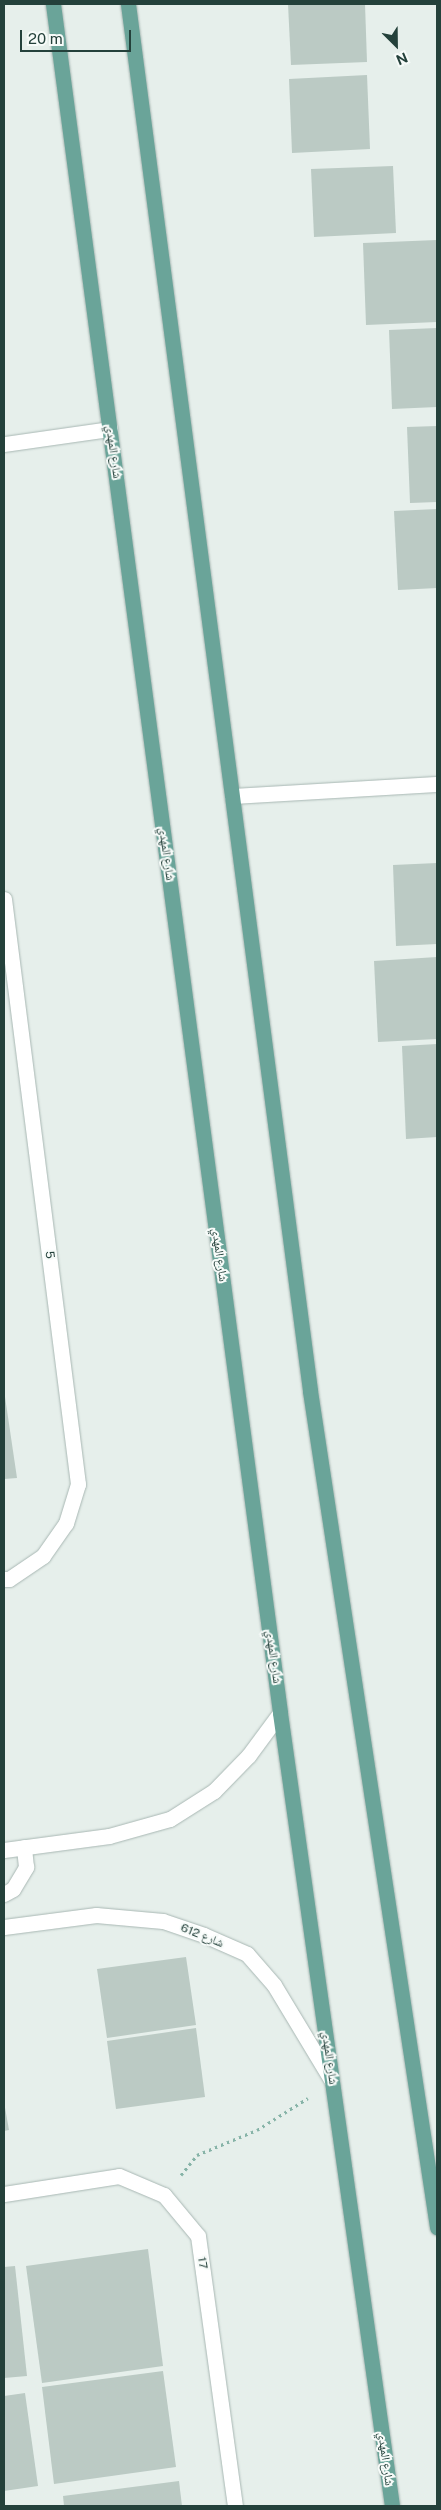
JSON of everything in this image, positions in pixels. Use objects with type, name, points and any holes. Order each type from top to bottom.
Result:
[{"type":"main road","name":"شارع المهدي","points":[[53,4],[280,1713],[392,2506]]},
{"type":"main road","points":[[128,4],[310,1391],[437,2227]]},
{"type":"street","points":[[4,444],[110,429]]},
{"type":"street","points":[[232,796],[437,784]]},
{"type":"street","name":"5","points":[[4,899],[78,1484],[66,1523],[43,1556],[9,1579],[4,1579]]},
{"type":"street","points":[[4,1850],[109,1836],[170,1819],[214,1791],[249,1755],[280,1713]]},
{"type":"street","points":[[4,1894],[13,1889],[26,1867],[24,1847]]},
{"type":"street","name":"شارع 612","points":[[4,1927],[96,1915],[163,1921],[204,1935],[247,1954],[274,1985],[333,2082]]},
{"type":"street","name":"17","points":[[4,2194],[119,2176],[164,2195],[198,2236],[235,2506]]},
{"type":"path","points":[[164,2195],[197,2155],[257,2130],[333,2082]]},
{"type":"building","points":[[288,4],[365,4],[367,62],[291,65]]},
{"type":"building","points":[[367,75],[370,149],[292,153],[289,79]]},
{"type":"building","points":[[393,166],[396,233],[314,237],[311,169]]},
{"type":"building","points":[[437,240],[437,322],[366,325],[363,243]]},
{"type":"building","points":[[437,328],[437,407],[392,409],[389,330]]},
{"type":"building","points":[[437,426],[437,502],[410,503],[407,427]]},
{"type":"building","points":[[437,509],[437,588],[398,590],[394,511]]},
{"type":"building","points":[[437,863],[437,944],[396,946],[393,865]]},
{"type":"building","points":[[437,957],[437,1039],[378,1042],[374,961]]},
{"type":"building","points":[[437,1044],[437,1137],[406,1139],[402,1046]]},
{"type":"building","points":[[4,1390],[17,1478],[4,1479]]},
{"type":"building","points":[[186,1957],[196,2025],[107,2038],[97,1969]]},
{"type":"building","points":[[196,2028],[205,2097],[116,2109],[107,2041]]},
{"type":"building","points":[[4,2102],[9,2130],[4,2131]]},
{"type":"building","points":[[148,2249],[163,2366],[42,2383],[26,2266]]},
{"type":"building","points":[[15,2266],[27,2376],[4,2378],[4,2267]]},
{"type":"building","points":[[163,2371],[176,2467],[54,2484],[42,2387]]},
{"type":"building","points":[[25,2393],[38,2486],[4,2491],[4,2396]]},
{"type":"building","points":[[179,2481],[182,2506],[64,2506],[63,2496]]}]
